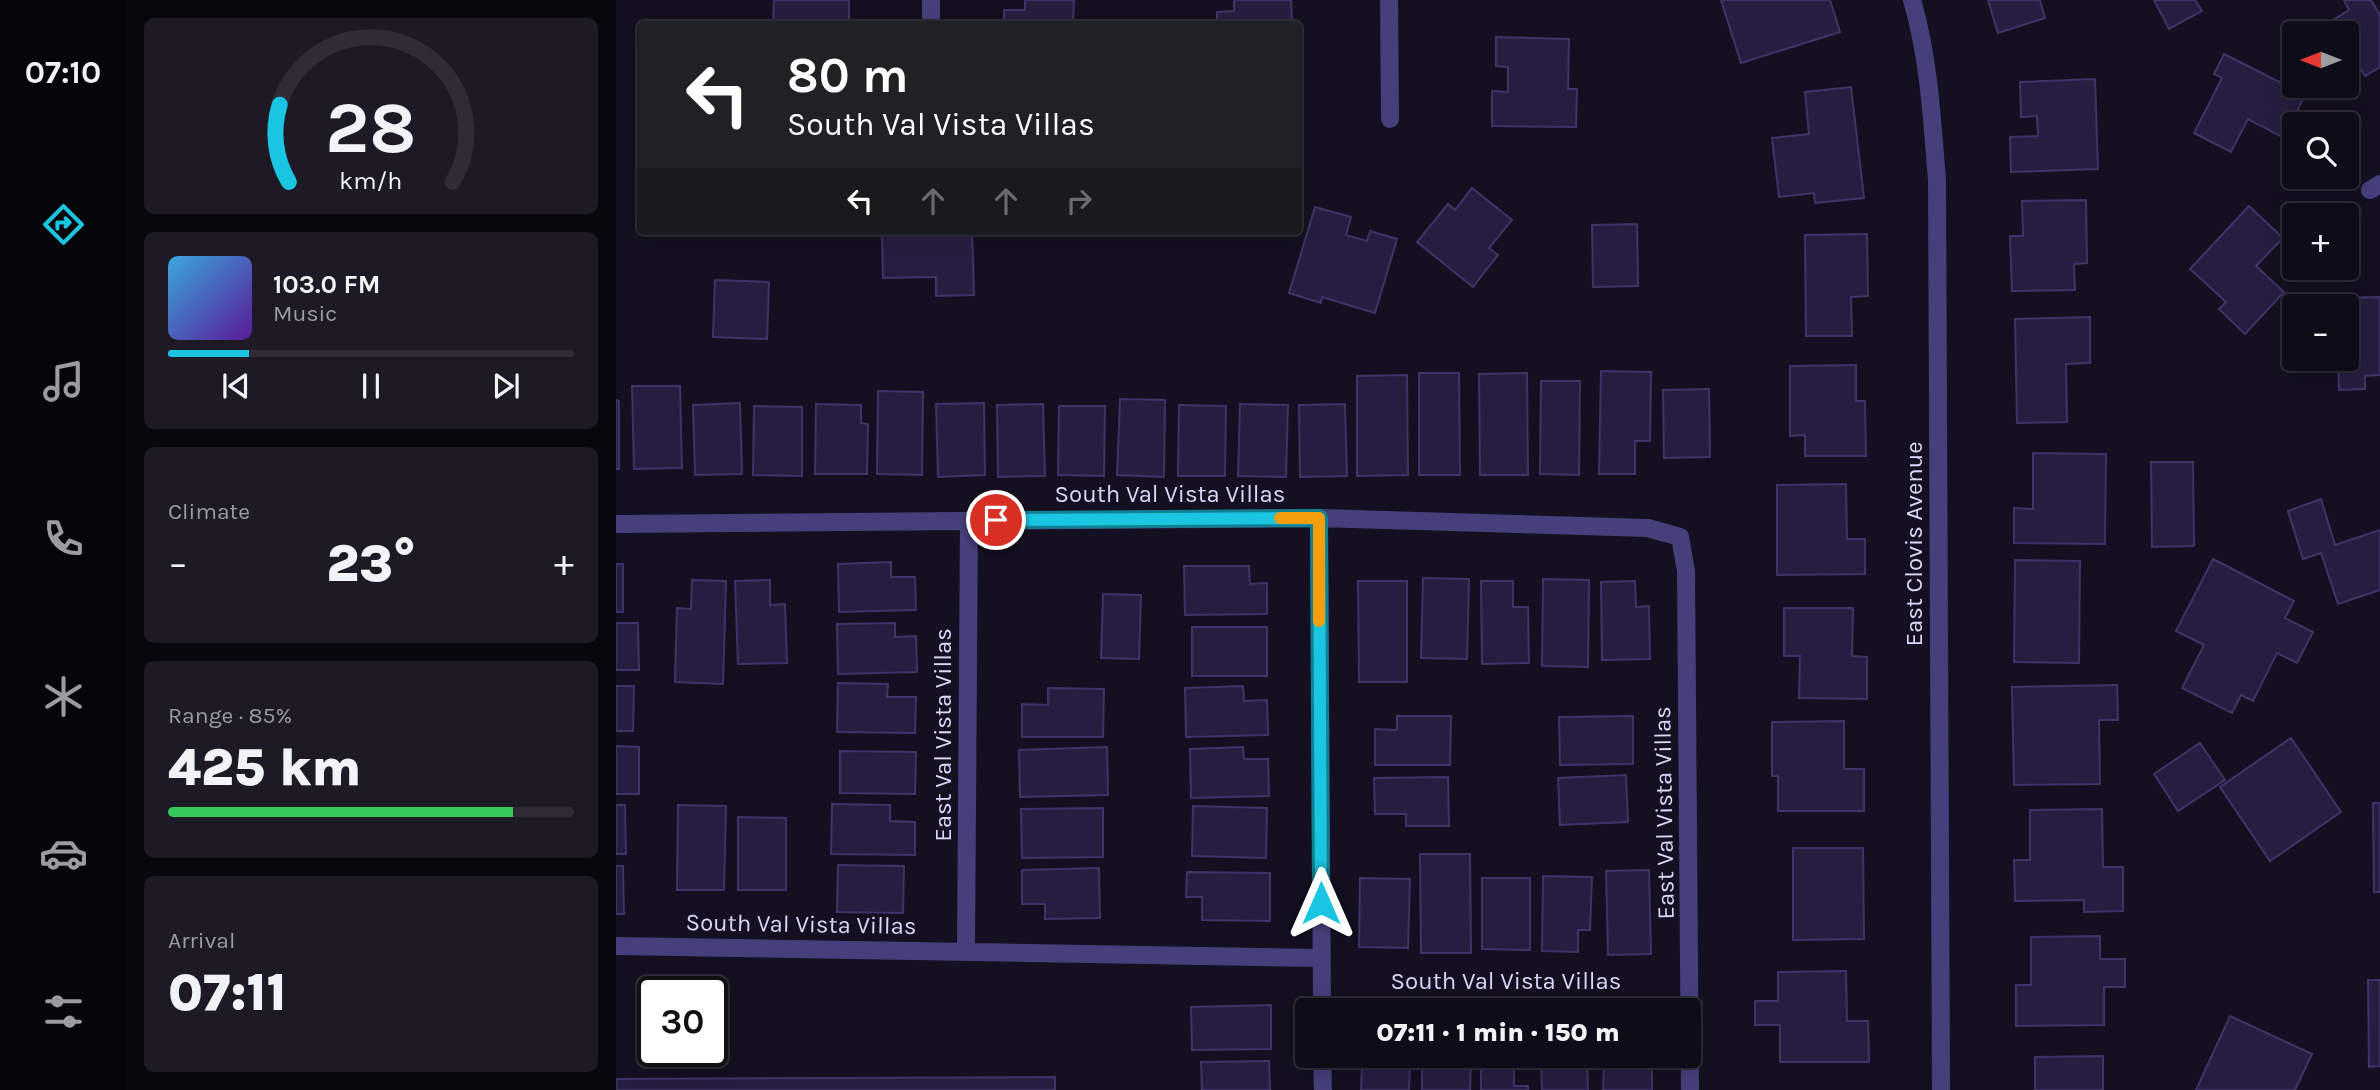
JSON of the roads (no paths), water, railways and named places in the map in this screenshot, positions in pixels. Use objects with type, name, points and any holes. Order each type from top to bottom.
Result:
[{"type":"street","points":[[931,0],[931,21]]},
{"type":"street","points":[[1389,0],[1390,120]]},
{"type":"street","name":"East Clovis Avenue","points":[[1912,0],[1919,24],[1930,93],[1937,180],[1941,1090]]},
{"type":"street","points":[[1319,518],[1322,998]]},
{"type":"street","name":"South Val Vista Villas","points":[[616,524],[1319,518],[1648,528],[1680,537]]},
{"type":"street","name":"East Val Vista Villas","points":[[966,951],[969,520]]},
{"type":"street","name":"East Val Vista Villas","points":[[1680,537],[1686,571],[1690,998]]},
{"type":"street","name":"South Val Vista Villas","points":[[616,946],[1321,958]]},
{"type":"street","points":[[1322,1068],[1323,1090]]},
{"type":"street","name":"East Val Vista Villas","points":[[1690,1068],[1690,1090]]}]
